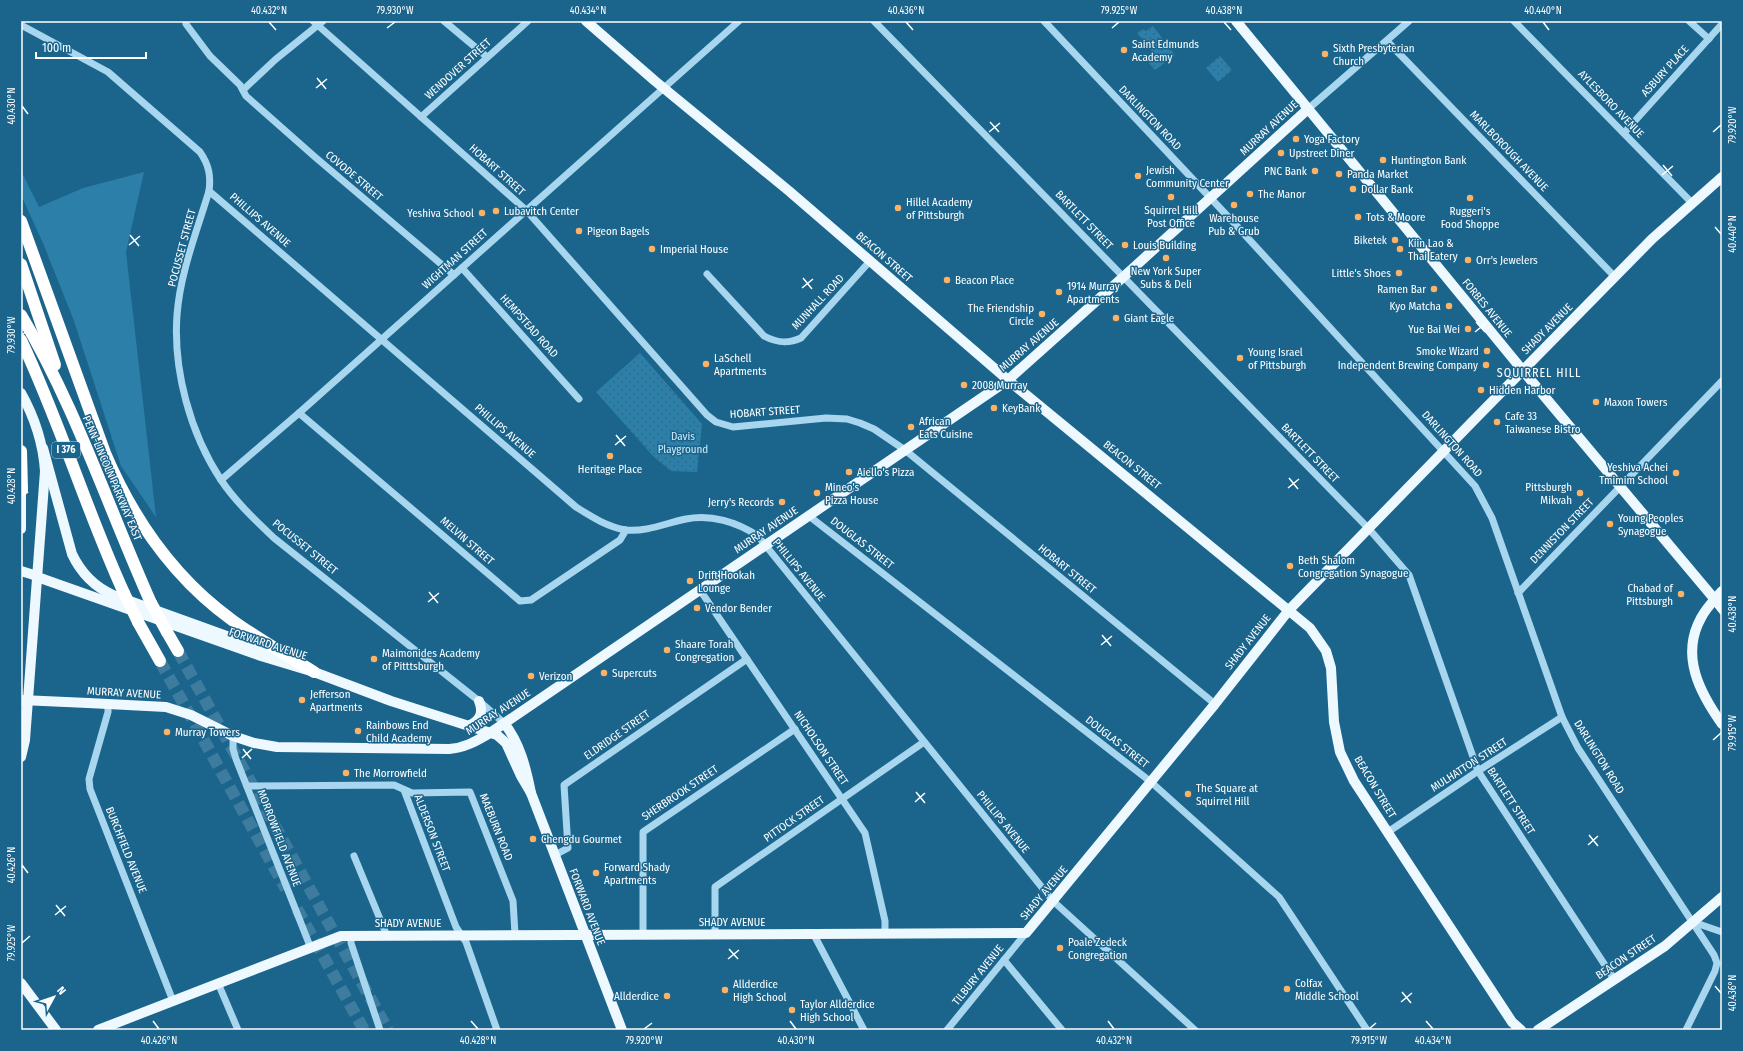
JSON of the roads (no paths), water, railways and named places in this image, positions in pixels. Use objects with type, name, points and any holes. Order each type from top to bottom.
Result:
[{"type":"highway","points":[[21,221],[105,453],[123,493],[142,525],[173,564],[211,603],[246,630],[314,672]]},
{"type":"highway","points":[[21,264],[71,413]]},
{"type":"highway","name":"PENN-LINCOLN PARKWAY EAST","points":[[21,315],[48,365],[71,413],[151,603],[178,651]]},
{"type":"highway","name":"I 376","points":[[21,340],[42,385],[89,509],[124,593],[160,661]]},
{"type":"highway","points":[[21,451],[21,489]]},
{"type":"main road","name":"BEACON STREET","points":[[586,21],[655,81],[870,261],[1008,380],[1310,628],[1326,651],[1331,668],[1334,722],[1340,752],[1354,781],[1512,1022],[1521,1030]]},
{"type":"main road","name":"FORBES AVENUE","points":[[1236,21],[1523,370],[1722,608]]},
{"type":"main road","name":"MURRAY AVENUE","points":[[21,700],[166,707],[191,715],[233,736],[254,743],[276,747],[449,749],[464,747],[490,733],[765,544],[809,516],[1008,380],[1124,277],[1308,109]]},
{"type":"main road","name":"SHADY AVENUE","points":[[98,1030],[310,946],[340,936],[515,934],[1026,933],[1215,704],[1289,610],[1652,239],[1721,179]]},
{"type":"main road","points":[[21,393],[34,418],[72,554],[82,570],[95,584],[114,595],[263,648],[314,672]]},
{"type":"main road","points":[[21,757],[25,740],[44,491],[45,471],[43,448]]},
{"type":"main road","points":[[21,489],[21,529]]},
{"type":"main road","name":"FORWARD AVENUE","points":[[21,571],[256,654],[314,672],[391,701],[502,738],[506,743],[521,776],[531,793]]},
{"type":"main road","points":[[1722,591],[1701,618],[1694,636],[1692,657],[1696,678],[1706,701],[1722,724]]},
{"type":"main road","points":[[468,726],[476,722],[481,715],[482,711],[479,701]]},
{"type":"main road","name":"FORWARD AVENUE","points":[[504,723],[511,732],[527,773],[531,793],[622,1030]]},
{"type":"main road","name":"FORWARD AVENUE","points":[[504,723],[506,743]]},
{"type":"main road","name":"BEACON STREET","points":[[1538,1030],[1665,946],[1722,897]]},
{"type":"main road","points":[[21,983],[56,1030]]},
{"type":"street","points":[[444,21],[487,57]]},
{"type":"street","name":"WENDOVER STREET","points":[[421,117],[528,21]]},
{"type":"street","name":"WIGHTMAN STREET","points":[[221,480],[299,413],[381,338],[462,268],[739,21]]},
{"type":"street","name":"BARTLETT STREET","points":[[874,21],[1369,529],[1409,575],[1478,771],[1614,979]]},
{"type":"street","name":"DARLINGTON ROAD","points":[[1044,21],[1210,198],[1475,486],[1492,518],[1562,717],[1578,748],[1714,955],[1717,963],[1715,971],[1686,1030]]},
{"type":"street","name":"MURRAY AVENUE","points":[[1308,109],[1409,21]]},
{"type":"street","name":"AYLESBORO AVENUE","points":[[1514,21],[1692,204]]},
{"type":"street","points":[[1689,21],[1709,39]]},
{"type":"street","points":[[243,90],[318,22]]},
{"type":"street","name":"HOBART STREET","points":[[318,22],[421,117],[526,210],[707,415],[716,422],[733,427],[826,418],[846,419],[874,429],[905,450],[1215,704]]},
{"type":"street","name":"COVODE STREET","points":[[186,24],[210,56],[240,85],[246,96],[315,157],[454,274]]},
{"type":"street","name":"ASBURY PLACE","points":[[1624,133],[1722,24]]},
{"type":"street","name":"POCUSSET STREET","points":[[21,25],[108,72],[200,152],[207,162],[211,178],[209,191],[182,280],[177,314],[176,350],[188,412],[202,444],[221,480],[251,516],[274,538],[479,701],[504,723]]},
{"type":"street","name":"MARLBOROUGH AVENUE","points":[[1387,41],[1615,277]]},
{"type":"street","name":"PHILLIPS AVENUE","points":[[209,191],[576,507],[598,521],[626,530],[642,530],[687,518],[716,518],[746,528],[758,536],[1053,900],[1195,1030]]},
{"type":"street","name":"MUNHALL ROAD","points":[[708,274],[764,336],[772,341],[789,342],[801,338],[870,261]]},
{"type":"street","name":"HEMPSTEAD ROAD","points":[[462,268],[578,399]]},
{"type":"street","name":"DENNISTON STREET","points":[[1518,593],[1722,381]]},
{"type":"street","name":"MELVIN STREET","points":[[299,413],[520,601],[531,600],[620,540],[626,530]]},
{"type":"street","name":"DOUGLAS STREET","points":[[809,516],[1151,782],[1279,897],[1367,1030]]},
{"type":"street","name":"NICHOLSON STREET","points":[[700,590],[865,833],[885,921],[884,933]]},
{"type":"street","name":"ELDRIDGE STREET","points":[[555,856],[568,848],[564,785],[747,659]]},
{"type":"street","name":"BURCHFIELD AVENUE","points":[[108,703],[108,712],[89,779],[90,789],[173,1001]]},
{"type":"street","name":"MULHATTON STREET","points":[[1388,832],[1478,771],[1562,717]]},
{"type":"street","name":"SHERBROOK STREET","points":[[643,934],[642,832],[795,729]]},
{"type":"street","name":"MORROWFIELD AVENUE","points":[[233,736],[233,749],[310,946]]},
{"type":"street","name":"PITTOCK STREET","points":[[715,934],[715,887],[924,742]]},
{"type":"street","name":"ALDERSON STREET","points":[[247,786],[394,785],[404,790],[456,927],[466,942],[497,1030]]},
{"type":"street","name":"MAEBURN ROAD","points":[[404,790],[412,793],[470,792],[514,901],[515,934]]},
{"type":"street","points":[[354,856],[386,936]]},
{"type":"street","points":[[1693,922],[1722,932]]},
{"type":"street","name":"TILBURY AVENUE","points":[[950,1029],[1026,933]]},
{"type":"street","points":[[813,934],[864,1030]]},
{"type":"street","points":[[351,936],[351,943],[380,1030]]},
{"type":"street","points":[[1004,960],[1062,1030]]},
{"type":"street","points":[[218,983],[238,1030]]},
{"type":"tunnel","points":[[178,651],[388,1030]]},
{"type":"tunnel","points":[[160,661],[286,889]]},
{"type":"tunnel","points":[[297,909],[364,1030]]},
{"type":"place","name":"Saint Edmunds Academy","points":[[1124,50]]},
{"type":"place","name":"Sixth Presbyterian Church","points":[[1325,54]]},
{"type":"place","name":"Yoga Factory","points":[[1296,139]]},
{"type":"place","name":"Upstreet Diner","points":[[1281,153]]},
{"type":"place","name":"Huntington Bank","points":[[1383,160]]},
{"type":"place","name":"PNC Bank","points":[[1315,171]]},
{"type":"place","name":"Panda Market","points":[[1339,174]]},
{"type":"place","name":"Jewish Community Center","points":[[1138,176]]},
{"type":"place","name":"Dollar Bank","points":[[1353,189]]},
{"type":"place","name":"The Manor","points":[[1250,194]]},
{"type":"place","name":"Squirrel Hill Post Office","points":[[1171,197]]},
{"type":"place","name":"Ruggeri's Food Shoppe","points":[[1470,198]]},
{"type":"place","name":"Warehouse Pub & Grub","points":[[1234,205]]},
{"type":"place","name":"Hillel Academy of Pittsburgh","points":[[898,208]]},
{"type":"place","name":"Lubavitch Center","points":[[496,211]]},
{"type":"place","name":"Yeshiva School","points":[[482,213]]},
{"type":"place","name":"Tots & Moore","points":[[1358,217]]},
{"type":"place","name":"Pigeon Bagels","points":[[579,231]]},
{"type":"place","name":"Biketek","points":[[1395,240]]},
{"type":"place","name":"Louis Building","points":[[1125,245]]},
{"type":"place","name":"Imperial House","points":[[652,249]]},
{"type":"place","name":"Kiin Lao & Thai Eatery","points":[[1400,249]]},
{"type":"place","name":"New York Super Subs & Deli","points":[[1166,258]]},
{"type":"place","name":"Orr's Jewelers","points":[[1468,260]]},
{"type":"place","name":"Little's Shoes","points":[[1399,273]]},
{"type":"place","name":"Beacon Place","points":[[947,280]]},
{"type":"place","name":"Ramen Bar","points":[[1434,289]]},
{"type":"place","name":"1914 Murray Apartments","points":[[1059,292]]},
{"type":"place","name":"Kyo Matcha","points":[[1449,306]]},
{"type":"place","name":"The Friendship Circle","points":[[1042,314]]},
{"type":"place","name":"Giant Eagle","points":[[1116,318]]},
{"type":"place","name":"Yue Bai Wei","points":[[1468,329]]},
{"type":"place","name":"Smoke Wizard","points":[[1487,351]]},
{"type":"place","name":"Young Israel of Pittsburgh","points":[[1240,358]]},
{"type":"place","name":"LaSchell Apartments","points":[[706,364]]},
{"type":"place","name":"Independent Brewing Company","points":[[1486,365]]},
{"type":"place","name":"2008 Murray","points":[[964,385]]},
{"type":"place","name":"Hidden Harbor","points":[[1481,390]]},
{"type":"place","name":"Maxon Towers","points":[[1596,402]]},
{"type":"place","name":"KeyBank","points":[[994,408]]},
{"type":"place","name":"Cafe 33 Taiwanese Bistro","points":[[1497,422]]},
{"type":"place","name":"African Eats Cuisine","points":[[911,427]]},
{"type":"place","name":"Heritage Place","points":[[610,456]]},
{"type":"place","name":"Aiello's Pizza","points":[[849,472]]},
{"type":"place","name":"Yeshiva Achei Tmimim School","points":[[1676,473]]},
{"type":"place","name":"Mineo's Pizza House","points":[[817,493]]},
{"type":"place","name":"Pittsburgh Mikvah","points":[[1580,493]]},
{"type":"place","name":"Jerry's Records","points":[[782,502]]},
{"type":"place","name":"Young Peoples Synagogue","points":[[1610,524]]},
{"type":"place","name":"Beth Shalom Congregation Synagogue","points":[[1290,566]]},
{"type":"place","name":"Drift Hookah Lounge","points":[[690,581]]},
{"type":"place","name":"Chabad of Pittsburgh","points":[[1681,594]]},
{"type":"place","name":"Vendor Bender","points":[[697,608]]},
{"type":"place","name":"Shaare Torah Congregation","points":[[667,650]]},
{"type":"place","name":"Maimonides Academy of Pitttsburgh","points":[[374,659]]},
{"type":"place","name":"Supercuts","points":[[604,673]]},
{"type":"place","name":"Verizon","points":[[531,676]]},
{"type":"place","name":"Jefferson Apartments","points":[[302,700]]},
{"type":"place","name":"Rainbows End Child Academy","points":[[358,731]]},
{"type":"place","name":"Murray Towers","points":[[167,732]]},
{"type":"place","name":"The Morrowfield","points":[[346,773]]},
{"type":"place","name":"The Square at Squirrel Hill","points":[[1188,794]]},
{"type":"place","name":"Chengdu Gourmet","points":[[533,839]]},
{"type":"place","name":"Forward Shady Apartments","points":[[596,873]]},
{"type":"place","name":"Poale Zedeck Congregation","points":[[1060,948]]},
{"type":"place","name":"Colfax Middle School","points":[[1287,989]]},
{"type":"place","name":"Allderdice High School","points":[[725,990]]},
{"type":"place","name":"Allderdice","points":[[667,996]]},
{"type":"place","name":"Taylor Allderdice High School","points":[[792,1010]]},
{"type":"district","name":"SQUIRREL HILL","points":[[1539,373]]},
{"type":"park label","name":"Davis Playground","points":[[683,442]]}]
